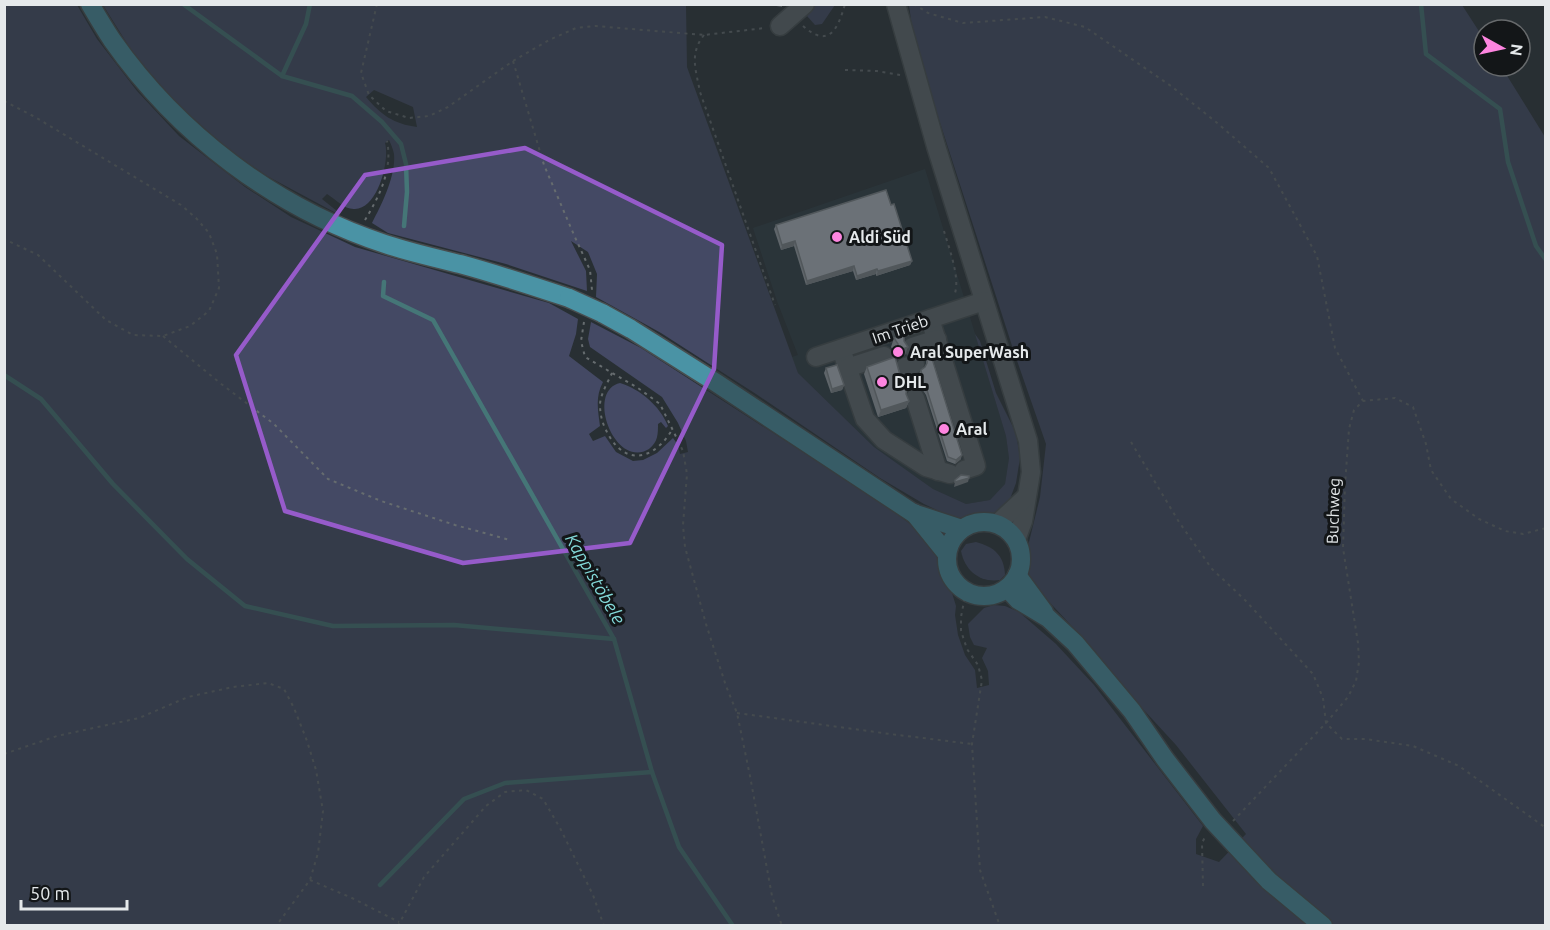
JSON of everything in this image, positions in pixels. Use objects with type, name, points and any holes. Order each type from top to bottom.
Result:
[{"type":"main road","points":[[90,4],[111,38],[138,74],[169,108],[249,177],[295,205],[332,223],[385,244],[518,281],[569,298],[602,313],[705,376],[913,513],[962,529]]},
{"type":"main road","points":[[913,513],[947,554]]},
{"type":"main road","points":[[972,523],[997,524],[1008,530],[1016,540],[1021,564],[1012,582],[996,594],[983,596],[966,591],[952,578],[947,554],[950,544],[962,529],[972,523]]},
{"type":"main road","points":[[1012,582],[1018,600],[1048,618],[1075,644],[1132,711],[1165,759],[1218,827],[1269,881],[1323,926]]},
{"type":"street","points":[[896,4],[914,72],[1028,441],[1031,472],[1023,521],[1016,540]]},
{"type":"street","name":"Im Trieb","points":[[816,357],[984,301]]},
{"type":"street","points":[[930,319],[928,362],[931,398],[941,419],[950,454]]},
{"type":"street","points":[[841,349],[865,419],[884,440],[926,467],[950,454]]},
{"type":"street","points":[[847,368],[884,356]]},
{"type":"street","points":[[931,398],[941,419],[950,454]]},
{"type":"street","points":[[997,524],[1026,496]]},
{"type":"path","points":[[377,4],[361,73],[369,95],[386,111],[409,118],[429,116],[448,107],[513,61],[549,40],[576,28],[596,26],[704,35],[792,16],[810,32],[821,36],[828,35],[837,28],[845,4]]},
{"type":"path","points":[[914,4],[928,14],[963,23],[1045,17],[1086,27],[1172,86],[1216,122],[1269,168],[1317,256],[1335,348],[1363,401],[1395,398],[1413,407],[1426,444],[1431,470],[1450,499],[1479,519],[1505,531],[1523,534],[1545,528]]},
{"type":"path","points":[[704,35],[697,45],[694,61],[700,92],[775,305]]},
{"type":"path","points":[[513,61],[544,165],[590,270],[592,288],[590,300]]},
{"type":"path","points":[[845,70],[877,71],[902,75],[914,72]]},
{"type":"path","points":[[4,101],[35,117],[181,205],[196,218],[209,233],[217,254],[219,288],[209,311],[190,326],[163,336],[133,334],[106,320],[38,255],[4,239]]},
{"type":"path","points":[[358,233],[378,199],[389,162],[387,141]]},
{"type":"path","points":[[943,224],[957,279],[957,290],[952,300]]},
{"type":"path","points":[[584,322],[581,341],[585,357],[638,388],[660,404],[683,451],[687,474],[683,525],[685,547],[706,624],[737,713],[771,896],[782,926]]},
{"type":"path","points":[[163,336],[220,384],[274,424],[328,479],[381,501],[510,540]]},
{"type":"path","points":[[612,373],[600,402],[603,425],[617,447],[630,455],[641,456],[655,450],[673,428]]},
{"type":"path","name":"Buchweg","points":[[1218,827],[1326,723],[1348,697],[1356,681],[1359,662],[1358,643],[1343,548],[1349,429],[1354,410],[1363,401]]},
{"type":"path","points":[[1131,442],[1179,522],[1212,569],[1251,606],[1313,674],[1323,698],[1326,723],[1342,739],[1365,739],[1413,746],[1459,766],[1545,828]]},
{"type":"path","points":[[966,591],[961,617],[961,632],[968,650],[978,665],[982,680],[972,744],[980,870],[1000,926]]},
{"type":"path","points":[[4,754],[57,736],[139,718],[188,697],[233,687],[268,683],[284,689],[307,741],[316,770],[323,811],[318,853],[310,880],[276,926]]},
{"type":"path","points":[[737,713],[972,744]]},
{"type":"path","points":[[310,880],[352,898],[398,924],[424,877],[486,806],[506,792],[526,790],[543,799],[560,828],[594,895],[604,926]]},
{"type":"path","points":[[1203,886],[1202,843],[1218,827]]},
{"type":"highlighted area","points":[[525,148],[722,245],[714,369],[630,543],[463,563],[285,511],[236,355],[365,175]]},
{"type":"shaded area","points":[[5,5],[77,5],[97,39],[137,91],[179,136],[245,187],[291,217],[355,247],[549,303],[578,319],[569,356],[603,382],[598,398],[600,426],[589,434],[593,441],[605,436],[616,452],[633,461],[643,460],[657,453],[673,438],[680,454],[688,452],[678,423],[662,397],[590,347],[588,339],[591,322],[641,348],[885,505],[930,539],[937,552],[943,579],[952,593],[956,606],[958,635],[965,655],[975,670],[977,688],[989,685],[988,671],[982,658],[987,648],[974,645],[968,624],[984,608],[994,605],[1005,606],[1019,612],[1056,644],[1094,685],[1203,826],[1196,839],[1196,854],[1219,862],[1246,834],[1176,745],[1131,696],[1095,651],[1039,591],[1029,575],[1029,542],[1040,497],[1046,444],[914,42],[909,5],[1462,5],[1472,20],[1472,78],[1508,78],[1545,137],[1545,925],[5,926]]},
{"type":"shaded area","points":[[103,5],[686,5],[687,67],[798,373],[874,447],[933,489],[966,504],[990,500],[1005,484],[1009,458],[1006,436],[975,334],[980,341],[996,393],[1016,433],[1020,458],[1016,483],[1010,499],[1003,509],[992,515],[965,520],[954,518],[924,504],[880,478],[661,333],[596,297],[597,274],[588,252],[571,241],[586,271],[587,291],[506,264],[388,233],[372,223],[384,199],[393,171],[394,154],[389,140],[385,143],[386,160],[376,193],[363,207],[355,209],[344,206],[327,194],[322,199],[337,211],[336,213],[267,176],[228,149],[175,102],[133,53]],"holes":[[[374,90],[413,107],[417,127],[401,124],[388,118],[366,97]]]},
{"type":"shaded area","points":[[813,5],[835,5],[822,24],[815,25],[807,16]]},
{"type":"shaded area","points":[[925,169],[1006,436],[1009,458],[1005,484],[990,500],[966,504],[933,489],[874,447],[798,373],[792,357],[798,355],[753,228]]},
{"type":"shaded area","points":[[620,383],[635,389],[648,399],[660,412],[668,426],[666,428],[661,422],[658,424],[656,441],[649,449],[637,453],[625,449],[609,427],[605,413],[605,400],[610,389]]},
{"type":"shaded area","points":[[976,542],[993,549],[1000,557],[1005,575],[1000,580],[986,580],[974,574],[966,564],[961,551],[966,544]]},
{"type":"building","name":"Aldi Süd","points":[[886,190],[891,205],[894,204],[912,261],[857,276],[854,266],[807,281],[795,241],[782,245],[776,225]]},
{"type":"building","points":[[904,335],[904,341],[908,347],[898,351],[898,344],[894,338]]},
{"type":"building","points":[[930,352],[962,455],[956,460],[948,457],[927,390],[924,385],[918,383],[922,376],[921,370],[927,363],[926,353]]},
{"type":"building","points":[[895,357],[900,375],[910,383],[906,394],[909,401],[881,410],[867,367]]},
{"type":"building","points":[[837,365],[844,385],[832,389],[826,368]]},
{"type":"building","points":[[961,475],[969,476],[969,478],[955,482],[955,480]]},
{"type":"waterway","name":"Kappistöbele","points":[[183,4],[282,76],[352,96],[382,122],[401,144],[406,164],[407,192],[404,226]]},
{"type":"waterway","name":"Kappistöbele","points":[[282,76],[306,24],[310,4]]},
{"type":"waterway","points":[[1421,4],[1426,54],[1500,109],[1508,162],[1536,246],[1546,260]]},
{"type":"waterway","name":"Kappistöbele","points":[[384,282],[383,296],[433,320],[614,639],[652,772],[679,847],[733,926]]},
{"type":"waterway","points":[[4,375],[41,399],[113,484],[187,559],[245,606],[333,626],[454,625],[614,639]]},
{"type":"waterway","points":[[380,885],[464,799],[505,783],[652,772]]},
{"type":"place","name":"Aldi Süd","points":[[837,237]]},
{"type":"place","name":"Aral SuperWash","points":[[898,352]]},
{"type":"place","name":"DHL","points":[[882,382]]},
{"type":"place","name":"Aral","points":[[944,429]]}]
